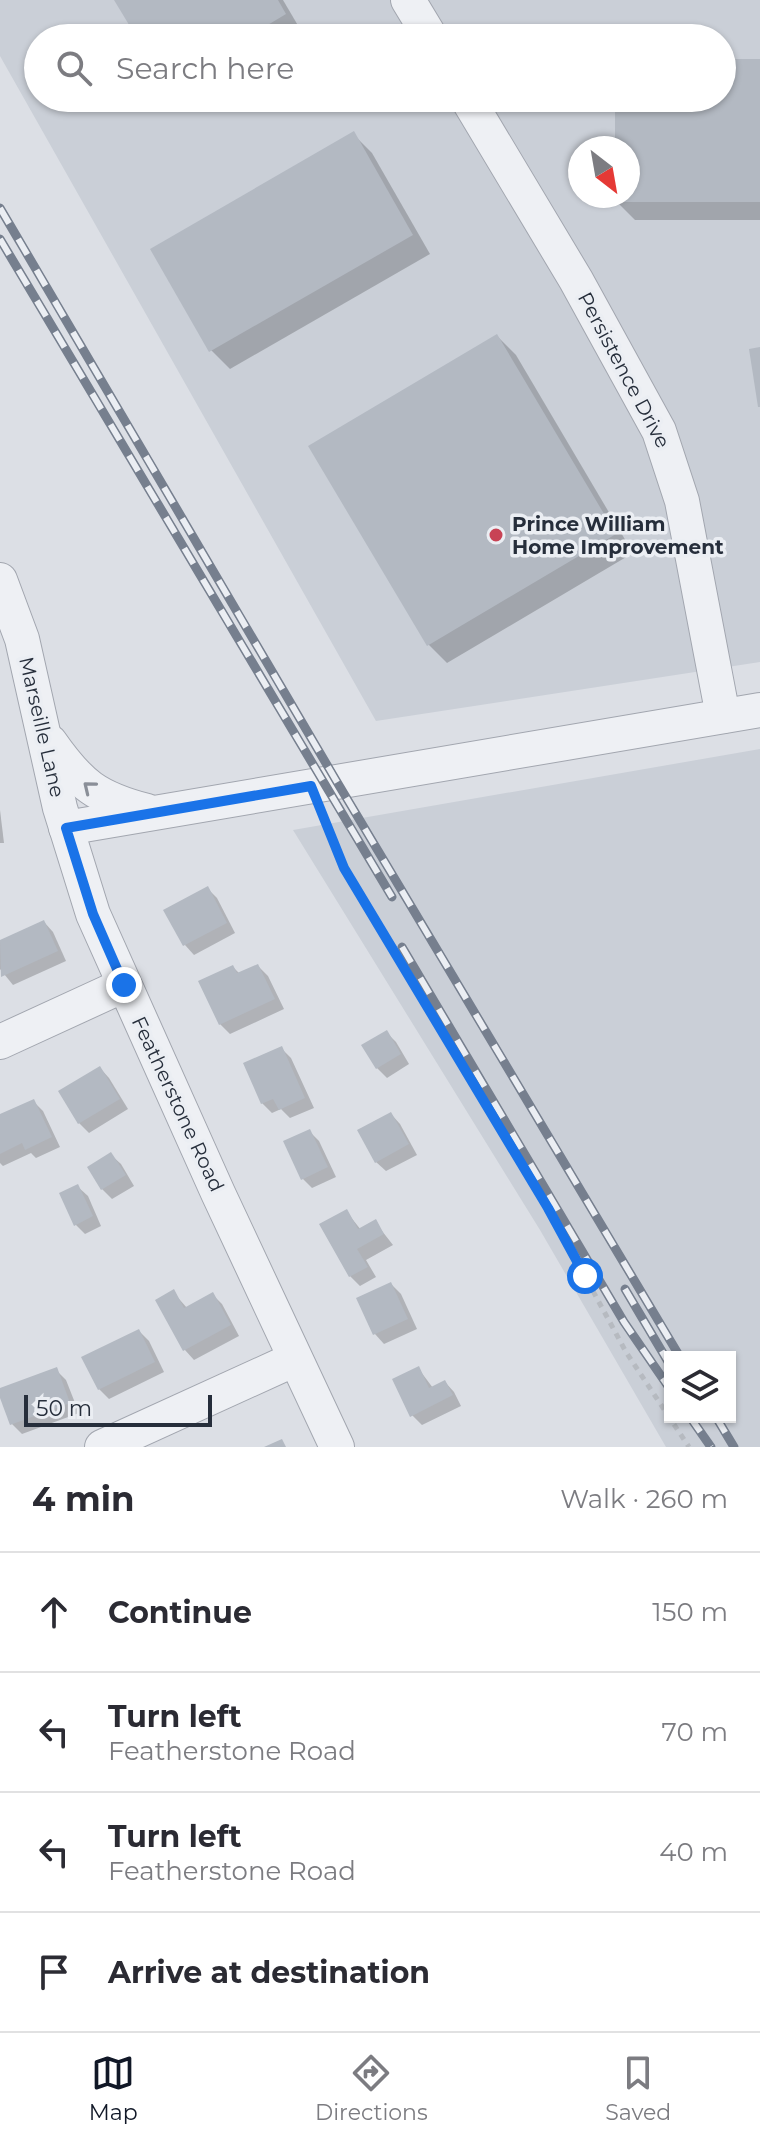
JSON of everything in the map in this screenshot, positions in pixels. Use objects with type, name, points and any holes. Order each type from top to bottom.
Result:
[{"type":"street","points":[[408,0],[423,24]]},
{"type":"street","name":"Persistence Drive","points":[[475,112],[636,385],[662,439],[682,501],[723,716]]},
{"type":"street","name":"Marseille Lane","points":[[0,580],[22,639],[66,828]]},
{"type":"street","points":[[66,828],[760,710]]},
{"type":"street","points":[[43,732],[72,772],[96,793],[118,804],[155,813]]},
{"type":"street","name":"Featherstone Road","points":[[66,828],[93,914],[124,985],[337,1447]]},
{"type":"street","points":[[0,1042],[124,985]]},
{"type":"street","points":[[102,1447],[295,1359]]},
{"type":"path","points":[[311,786],[344,868],[553,1217],[626,1352],[689,1447]]},
{"type":"shaded area","points":[[0,0],[760,0],[760,662],[376,721],[32,112],[736,112],[736,24],[24,24],[24,98],[0,56]]},
{"type":"shaded area","points":[[760,749],[760,1447],[666,1447],[540,1230],[293,830]]},
{"type":"building","points":[[114,0],[278,0],[286,14],[269,24],[129,24]]},
{"type":"building","points":[[736,59],[760,59],[760,202],[640,202],[640,136],[615,136],[615,112],[736,112]]},
{"type":"building","points":[[354,131],[413,235],[209,352],[150,249]]},
{"type":"building","points":[[497,334],[616,534],[427,646],[308,446]]},
{"type":"building","points":[[760,347],[760,407],[758,407],[749,349]]},
{"type":"building","points":[[208,886],[227,923],[183,946],[163,910]]},
{"type":"building","points":[[44,920],[58,951],[1,977],[0,940]]},
{"type":"building","points":[[258,964],[275,999],[219,1025],[198,981],[233,965],[237,973]]},
{"type":"building","points":[[387,1030],[401,1054],[376,1069],[361,1045]]},
{"type":"building","points":[[282,1046],[305,1098],[279,1110],[273,1099],[261,1104],[243,1063]]},
{"type":"building","points":[[100,1066],[120,1099],[78,1124],[58,1091]]},
{"type":"building","points":[[34,1099],[52,1137],[25,1150],[22,1143],[0,1154],[0,1114]]},
{"type":"building","points":[[391,1112],[409,1144],[375,1163],[357,1130]]},
{"type":"building","points":[[310,1129],[328,1167],[301,1180],[283,1141]]},
{"type":"building","points":[[111,1152],[126,1175],[101,1190],[87,1167]]},
{"type":"building","points":[[78,1184],[93,1216],[74,1226],[59,1193]]},
{"type":"building","points":[[347,1209],[358,1229],[376,1219],[384,1234],[357,1249],[368,1267],[349,1277],[319,1224]]},
{"type":"building","points":[[391,1282],[408,1319],[373,1335],[356,1298]]},
{"type":"building","points":[[174,1289],[184,1308],[213,1292],[231,1325],[183,1351],[155,1300]]},
{"type":"building","points":[[139,1329],[155,1362],[98,1390],[81,1357]]},
{"type":"building","points":[[419,1366],[429,1388],[445,1380],[453,1395],[410,1417],[392,1379]]},
{"type":"building","points":[[57,1367],[70,1403],[10,1425],[0,1398],[0,1388]]},
{"type":"building","points":[[282,1439],[286,1447],[264,1447]]},
{"type":"railway","points":[[0,208],[676,1351]]},
{"type":"railway","points":[[0,239],[392,897]]},
{"type":"railway","points":[[402,947],[624,1322],[664,1380]]},
{"type":"railway","points":[[625,1289],[664,1355]]},
{"type":"railway","points":[[694,1423],[711,1447]]},
{"type":"railway","points":[[720,1423],[734,1447]]},
{"type":"place","name":"Prince William Home Improvement","points":[[496,535]]},
{"type":"route","points":[[124,985],[93,914],[66,828],[311,786],[335,853],[548,1208],[585,1276]]}]
